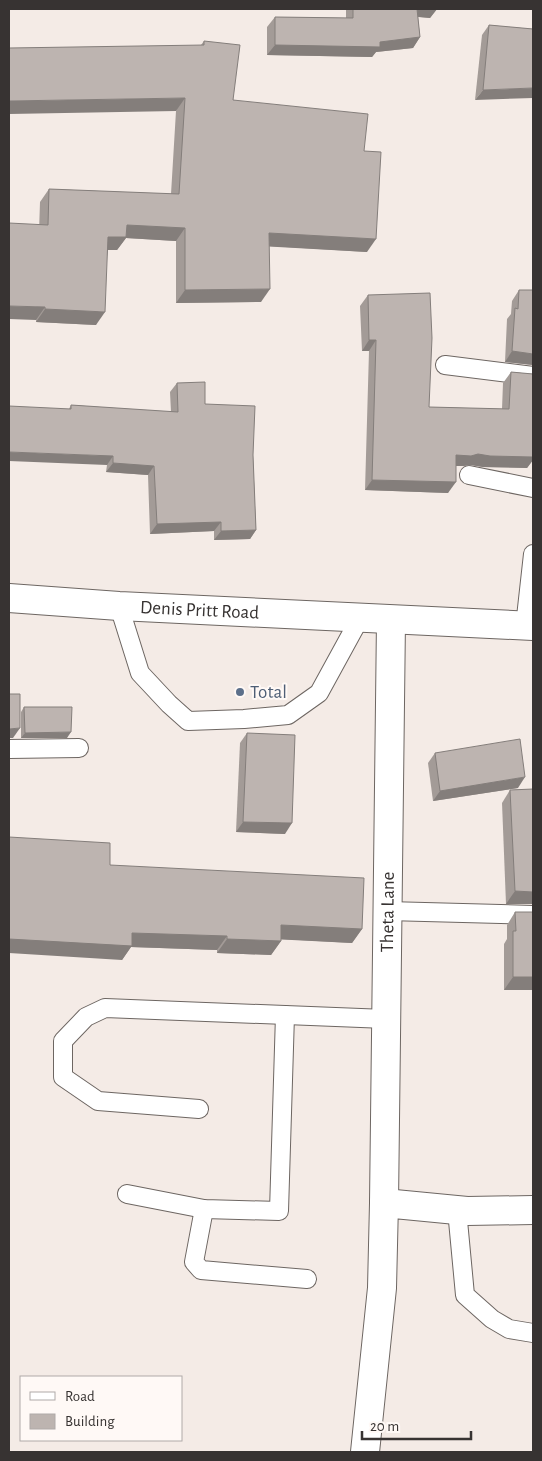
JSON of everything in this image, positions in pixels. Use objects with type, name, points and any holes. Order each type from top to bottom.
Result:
[{"type":"street","name":"Denis Pritt Road","points":[[9,598],[119,606],[529,626]]},
{"type":"street","name":"Theta Lane","points":[[365,1452],[382,1288],[391,620]]},
{"type":"street","points":[[384,1202],[457,1210],[533,1210]]},
{"type":"lane","points":[[445,365],[533,376]]},
{"type":"lane","points":[[468,475],[533,488]]},
{"type":"lane","points":[[529,626],[533,554]]},
{"type":"lane","points":[[119,606],[140,674],[188,721],[288,715],[319,693],[360,618]]},
{"type":"lane","points":[[9,749],[79,748]]},
{"type":"lane","points":[[387,911],[533,914]]},
{"type":"lane","points":[[199,1110],[98,1102],[63,1077],[63,1041],[86,1017],[104,1008],[386,1019]]},
{"type":"lane","points":[[127,1194],[204,1209],[279,1211],[285,1015]]},
{"type":"lane","points":[[204,1209],[194,1262],[201,1270],[307,1279]]},
{"type":"lane","points":[[457,1210],[465,1295],[492,1318],[509,1329],[533,1333]]},
{"type":"building","points":[[353,9],[417,9],[420,37],[380,42],[380,47],[275,45],[275,17],[353,18]]},
{"type":"building","points":[[489,25],[533,29],[533,88],[483,90]]},
{"type":"building","points":[[204,41],[240,45],[233,100],[368,114],[364,151],[381,152],[376,239],[269,233],[270,289],[185,290],[185,228],[127,225],[126,237],[108,237],[105,312],[9,306],[9,223],[48,225],[49,189],[179,194],[185,98],[9,101],[9,48],[204,45]]},
{"type":"building","points":[[519,290],[533,290],[533,354],[512,351],[515,308],[518,309]]},
{"type":"building","points":[[430,293],[432,338],[429,407],[509,409],[511,372],[533,374],[533,457],[478,454],[471,456],[456,455],[456,482],[372,480],[376,340],[369,340],[368,295]]},
{"type":"building","points":[[205,382],[205,404],[255,406],[253,455],[256,530],[221,531],[221,522],[157,524],[154,466],[113,463],[113,456],[9,452],[9,406],[71,409],[71,405],[178,412],[177,383]]},
{"type":"building","points":[[9,694],[20,694],[20,728],[9,729]]},
{"type":"building","points":[[24,707],[72,707],[71,732],[25,733]]},
{"type":"building","points":[[247,733],[295,735],[292,823],[243,822]]},
{"type":"building","points":[[520,739],[525,777],[440,791],[435,753]]},
{"type":"building","points":[[533,789],[533,892],[515,891],[510,790]]},
{"type":"building","points":[[9,837],[110,843],[110,865],[364,878],[362,929],[281,925],[281,941],[227,939],[227,936],[132,933],[132,946],[9,939]]},
{"type":"building","points":[[515,912],[533,912],[533,977],[513,977],[513,931],[516,931]]},
{"type":"place","name":"Total","points":[[240,692]]}]
